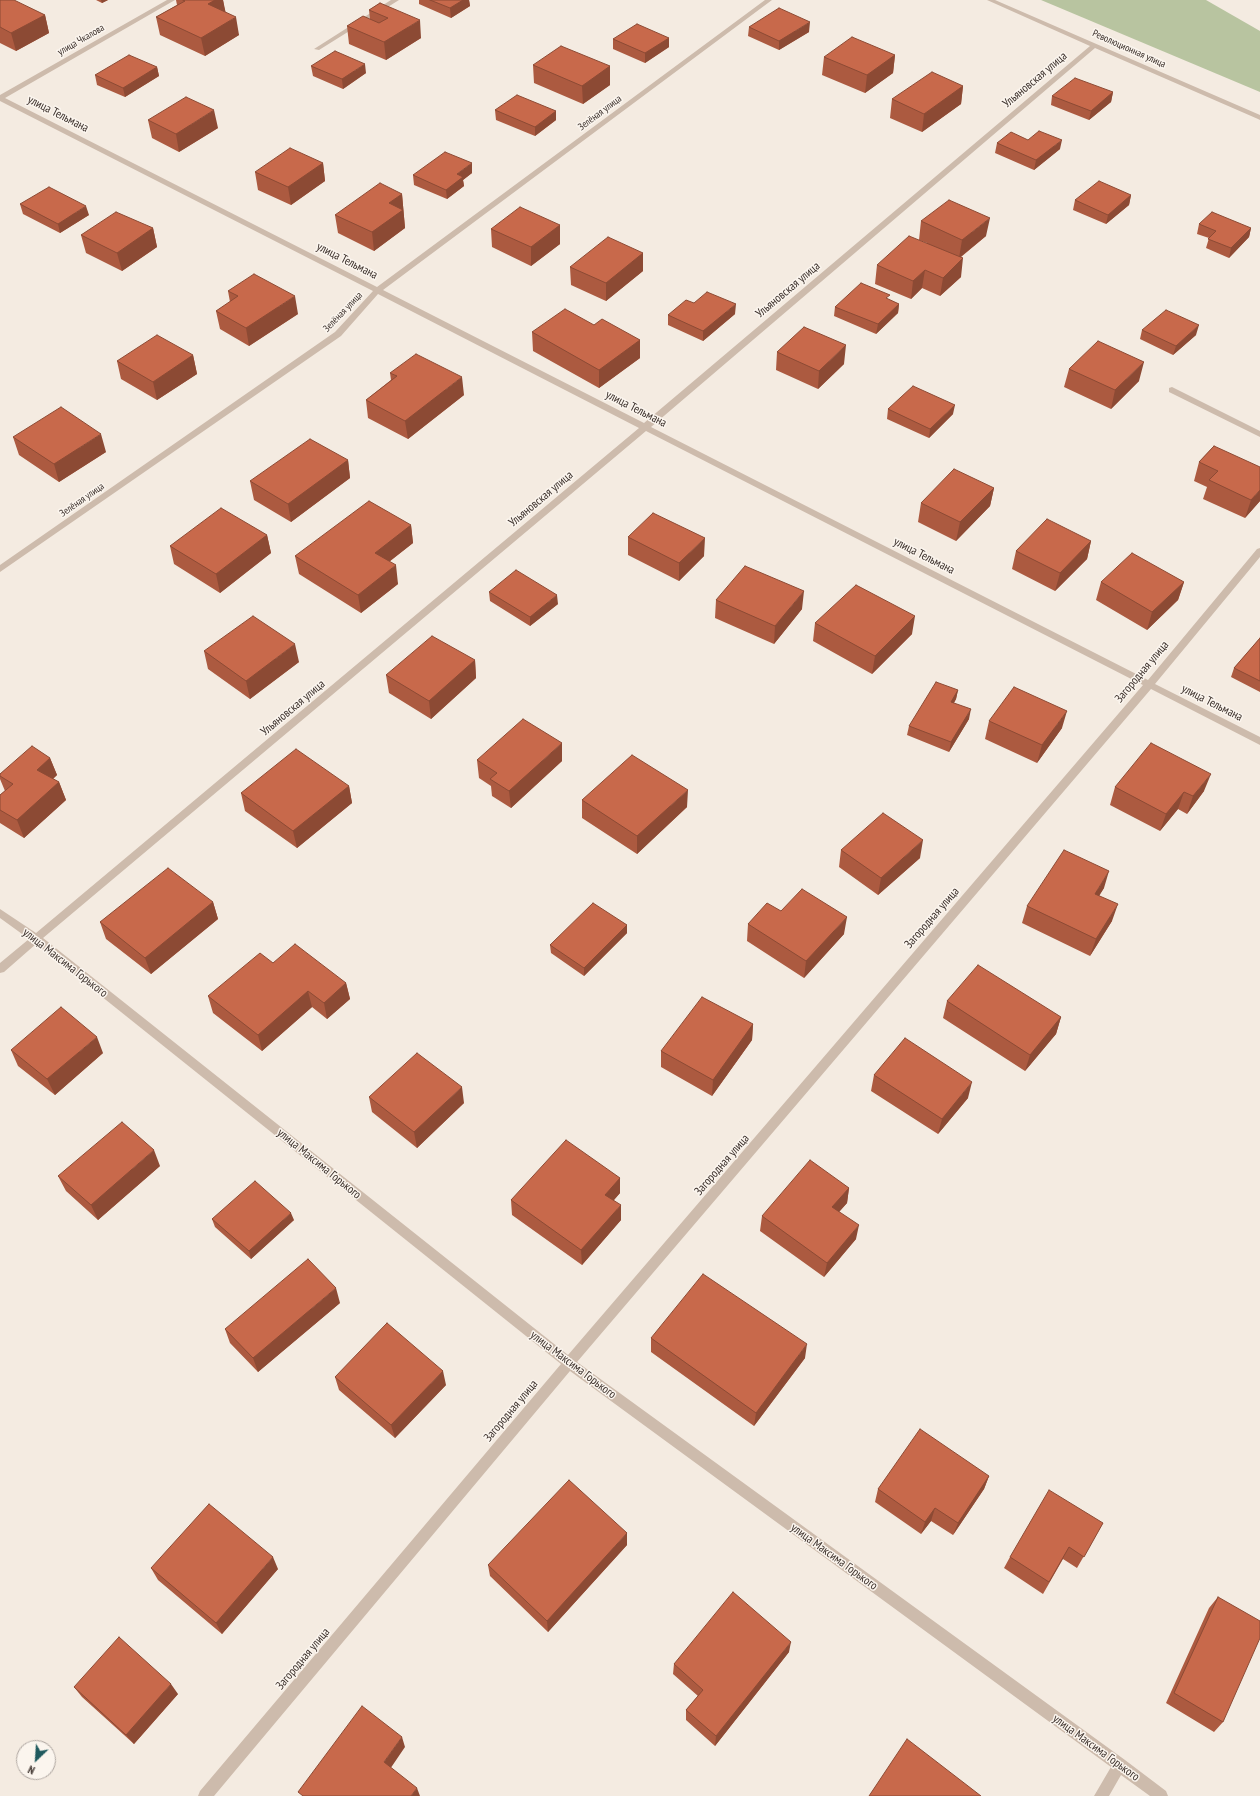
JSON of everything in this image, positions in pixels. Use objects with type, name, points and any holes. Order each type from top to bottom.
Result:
[{"type":"street","name":"улица Чкалова","points":[[0,98],[172,0]]},
{"type":"street","points":[[317,49],[396,0]]},
{"type":"street","name":"Зелёная улица","points":[[0,569],[338,334],[378,290],[769,0]]},
{"type":"street","name":"Революционная улица","points":[[990,0],[1260,118]]},
{"type":"street","name":"Ульяновская улица","points":[[0,969],[645,427],[1095,45]]},
{"type":"street","name":"улица Тельмана","points":[[0,98],[1260,741]]},
{"type":"street","points":[[1172,390],[1260,434]]},
{"type":"street","name":"Загородная улица","points":[[204,1796],[569,1363],[1149,685],[1260,551]]},
{"type":"street","name":"улица Максима Горького","points":[[0,913],[569,1363],[1162,1796]]},
{"type":"street","points":[[1101,1796],[1120,1765]]},
{"type":"green space","points":[[1041,0],[1206,0],[1260,31],[1260,92]]},
{"type":"building","points":[[0,0],[14,0],[45,15],[11,33],[0,27]]},
{"type":"building","points":[[183,0],[215,0],[208,4],[236,17],[201,38],[156,17],[185,1]]},
{"type":"building","points":[[430,0],[463,0],[450,8]]},
{"type":"building","points":[[380,3],[420,20],[384,42],[347,26],[363,16],[379,23],[388,18],[369,10]]},
{"type":"building","points":[[779,8],[810,22],[779,41],[749,27]]},
{"type":"building","points":[[637,24],[669,38],[645,53],[613,39]]},
{"type":"building","points":[[852,37],[895,55],[867,75],[824,57]]},
{"type":"building","points":[[561,46],[610,66],[582,86],[533,65]]},
{"type":"building","points":[[335,51],[365,64],[342,79],[311,66]]},
{"type":"building","points":[[129,55],[157,67],[123,88],[95,75]]},
{"type":"building","points":[[932,72],[963,86],[924,114],[892,99]]},
{"type":"building","points":[[1075,78],[1113,92],[1091,111],[1052,96]]},
{"type":"building","points":[[517,95],[556,111],[535,127],[495,110]]},
{"type":"building","points":[[186,97],[214,110],[176,134],[148,120]]},
{"type":"building","points":[[1039,131],[1062,140],[1036,160],[997,143],[1011,132],[1028,140]]},
{"type":"building","points":[[290,148],[323,163],[288,187],[255,172]]},
{"type":"building","points":[[445,152],[472,163],[457,174],[463,177],[446,190],[413,175]]},
{"type":"building","points":[[1099,181],[1131,195],[1108,215],[1075,200]]},
{"type":"building","points":[[380,183],[402,194],[389,203],[403,210],[372,232],[335,215]]},
{"type":"building","points":[[49,187],[86,206],[58,224],[20,204]]},
{"type":"building","points":[[949,200],[990,218],[962,240],[921,221]]},
{"type":"building","points":[[520,207],[560,225],[531,247],[491,229]]},
{"type":"building","points":[[116,212],[153,228],[117,253],[81,235]]},
{"type":"building","points":[[1212,212],[1251,228],[1231,248],[1208,239],[1216,231],[1199,224]]},
{"type":"building","points":[[909,236],[963,258],[943,278],[925,270],[913,281],[877,265]]},
{"type":"building","points":[[608,237],[643,253],[606,283],[570,267]]},
{"type":"building","points":[[254,274],[295,296],[246,328],[216,311],[238,296],[228,291]]},
{"type":"building","points":[[861,283],[890,295],[886,298],[899,304],[878,324],[835,307]]},
{"type":"building","points":[[707,292],[736,304],[703,331],[668,315],[686,300],[694,303]]},
{"type":"building","points":[[565,309],[594,325],[602,319],[640,340],[599,370],[532,332]]},
{"type":"building","points":[[1166,310],[1199,325],[1176,346],[1142,330]]},
{"type":"building","points":[[804,327],[846,345],[819,371],[777,352]]},
{"type":"building","points":[[157,335],[193,355],[153,382],[117,361]]},
{"type":"building","points":[[1098,341],[1144,362],[1115,390],[1069,369]]},
{"type":"building","points":[[416,354],[462,377],[405,421],[366,400],[397,376],[390,373]]},
{"type":"building","points":[[913,386],[955,405],[930,429],[888,409]]},
{"type":"building","points":[[61,407],[101,434],[54,464],[13,437]]},
{"type":"building","points":[[310,439],[348,460],[288,504],[250,481]]},
{"type":"building","points":[[1214,446],[1260,467],[1260,490],[1251,500],[1209,480],[1218,471],[1199,462]]},
{"type":"building","points":[[954,469],[994,488],[960,522],[921,503]]},
{"type":"building","points":[[369,501],[411,525],[375,553],[396,565],[358,595],[295,556]]},
{"type":"building","points":[[221,508],[267,535],[216,574],[170,546]]},
{"type":"building","points":[[653,513],[705,538],[679,563],[628,537]]},
{"type":"building","points":[[1047,519],[1091,541],[1060,573],[1016,551]]},
{"type":"building","points":[[1132,553],[1184,582],[1152,612],[1101,582]]},
{"type":"building","points":[[745,566],[804,591],[775,626],[716,600]]},
{"type":"building","points":[[516,570],[557,595],[530,617],[489,592]]},
{"type":"building","points":[[856,585],[915,616],[875,656],[815,623]]},
{"type":"building","points":[[253,616],[295,644],[246,681],[204,651]]},
{"type":"building","points":[[432,636],[475,660],[429,701],[386,675]]},
{"type":"building","points":[[1260,638],[1260,681],[1234,668]]},
{"type":"building","points":[[936,682],[958,690],[951,702],[971,709],[951,742],[909,726]]},
{"type":"building","points":[[1014,687],[1067,711],[1042,745],[989,721]]},
{"type":"building","points":[[523,719],[562,743],[509,791],[490,779],[497,773],[477,760]]},
{"type":"building","points":[[1151,743],[1211,774],[1193,796],[1184,792],[1166,814],[1115,787]]},
{"type":"building","points":[[32,746],[50,758],[37,770],[59,782],[17,820],[0,810],[0,795],[13,784],[0,776],[0,774]]},
{"type":"building","points":[[296,749],[349,786],[293,831],[241,793]]},
{"type":"building","points":[[632,755],[688,790],[637,836],[582,800]]},
{"type":"building","points":[[883,813],[923,840],[881,878],[841,850]]},
{"type":"building","points":[[1064,850],[1109,871],[1095,894],[1118,904],[1096,939],[1027,906]]},
{"type":"building","points":[[168,868],[213,902],[145,958],[100,922]]},
{"type":"building","points":[[802,889],[847,917],[806,961],[748,924],[767,903],[781,911]]},
{"type":"building","points":[[593,903],[627,925],[584,968],[550,945]]},
{"type":"building","points":[[295,944],[346,983],[324,1003],[308,991],[258,1035],[208,996],[260,953],[273,963]]},
{"type":"building","points":[[978,965],[1061,1017],[1030,1055],[947,1001]]},
{"type":"building","points":[[702,997],[753,1024],[713,1080],[661,1051]]},
{"type":"building","points":[[61,1007],[97,1037],[47,1079],[11,1050]]},
{"type":"building","points":[[905,1038],[972,1082],[942,1119],[874,1075]]},
{"type":"building","points":[[417,1053],[462,1087],[414,1132],[369,1097]]},
{"type":"building","points":[[122,1122],[154,1150],[91,1205],[58,1176]]},
{"type":"building","points":[[566,1140],[620,1178],[605,1195],[621,1205],[581,1250],[511,1200]]},
{"type":"building","points":[[810,1160],[849,1188],[832,1207],[859,1225],[827,1263],[762,1216]]},
{"type":"building","points":[[255,1181],[291,1213],[249,1251],[212,1219]]},
{"type":"building","points":[[308,1259],[336,1288],[253,1358],[225,1329]]},
{"type":"building","points":[[703,1274],[807,1344],[756,1413],[651,1338]]},
{"type":"building","points":[[387,1323],[443,1371],[391,1425],[335,1377]]},
{"type":"building","points":[[920,1429],[989,1476],[958,1523],[935,1508],[925,1522],[878,1489]]},
{"type":"building","points":[[569,1480],[627,1533],[547,1621],[488,1565]]},
{"type":"building","points":[[1049,1490],[1103,1523],[1084,1557],[1069,1547],[1049,1582],[1010,1557]]},
{"type":"building","points":[[209,1504],[273,1557],[216,1623],[151,1568]]},
{"type":"building","points":[[733,1592],[791,1642],[716,1736],[686,1710],[703,1690],[674,1664]]},
{"type":"building","points":[[1218,1597],[1260,1621],[1260,1638],[1223,1722],[1174,1693]]},
{"type":"building","points":[[119,1637],[171,1684],[126,1735],[74,1687]]},
{"type":"building","points":[[362,1706],[402,1737],[384,1762],[417,1788],[411,1796],[303,1796],[298,1792]]},
{"type":"building","points":[[907,1739],[981,1796],[869,1796]]}]
